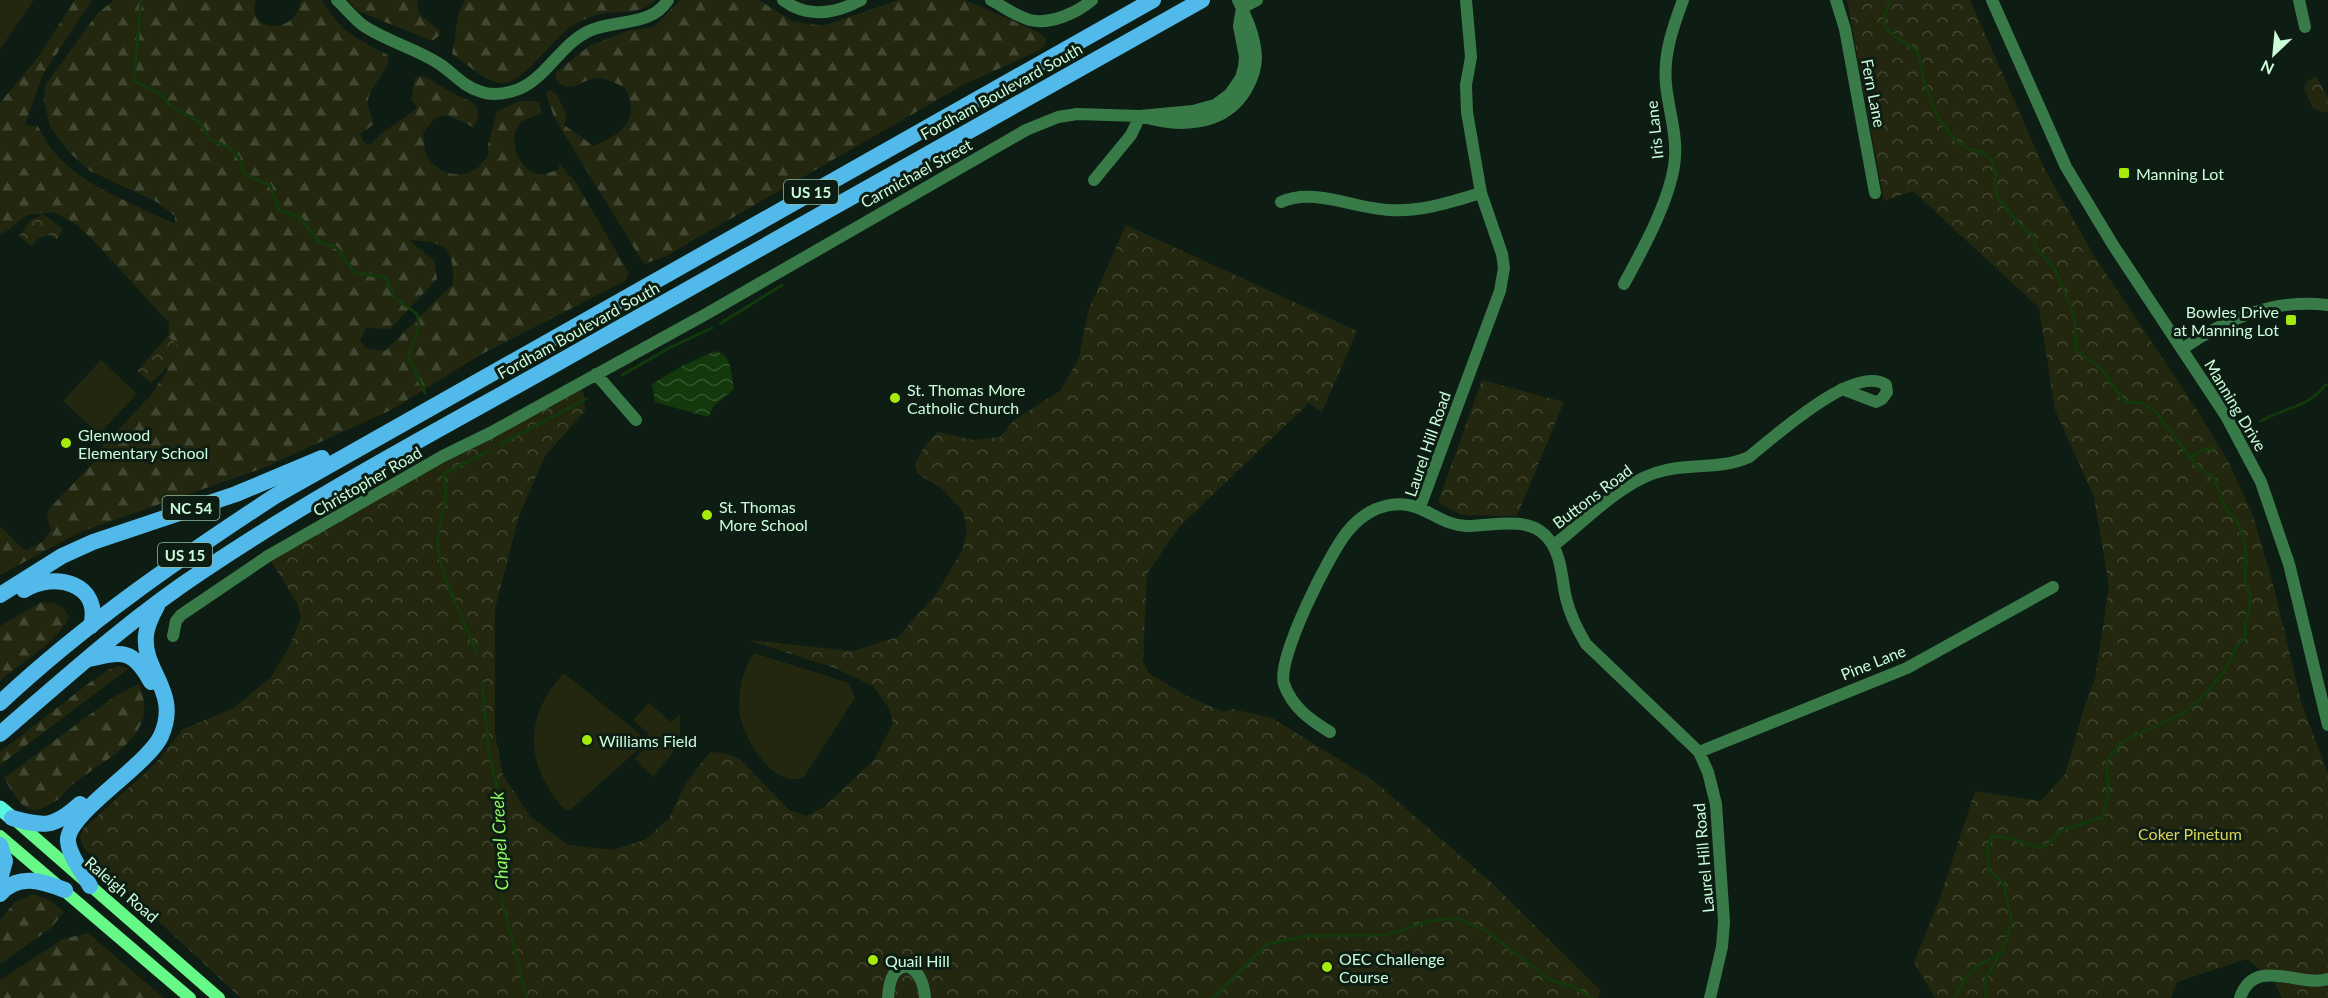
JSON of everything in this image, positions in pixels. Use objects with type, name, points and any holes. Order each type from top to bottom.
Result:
[{"type":"highway","name":"Fordham Boulevard South","points":[[0,703],[91,626],[171,565],[274,496],[1153,0]]},
{"type":"highway","name":"Fordham Boulevard South","points":[[0,734],[86,659],[159,602],[202,571],[362,472],[1202,0]]},
{"type":"highway","name":"NC 54","points":[[0,595],[62,556],[93,542],[236,494],[387,431]]},
{"type":"highway","points":[[0,605],[33,584],[51,580],[64,582],[78,587],[85,593],[92,607],[91,626]]},
{"type":"highway","points":[[90,886],[71,850],[68,838],[70,829],[152,750],[159,740],[165,722],[167,707],[164,692],[146,642],[148,622],[159,602]]},
{"type":"highway","points":[[6,813],[43,825],[63,819],[139,749],[153,730],[158,714],[157,699],[152,684],[137,660],[122,653],[86,659]]},
{"type":"highway","points":[[0,846],[5,861],[0,879]]},
{"type":"highway","points":[[0,894],[12,885],[29,880],[48,883],[65,890]]},
{"type":"main road","name":"Raleigh Road","points":[[6,813],[219,998]]},
{"type":"main road","points":[[0,836],[190,998]]},
{"type":"street","points":[[337,0],[362,25],[441,64],[464,84],[487,94],[504,94],[520,89],[540,75],[569,45],[589,31],[651,15],[663,7],[668,0]]},
{"type":"street","points":[[783,0],[808,11],[822,13],[835,12],[861,0]]},
{"type":"street","points":[[992,0],[1032,21],[1066,16],[1092,0]]},
{"type":"street","name":"Carmichael Street","points":[[596,374],[708,313],[1039,124],[1058,117],[1077,114],[1140,116],[1204,109],[1215,105],[1230,94],[1241,78],[1244,67],[1245,57],[1239,26],[1240,4],[1257,0]]},
{"type":"street","name":"Laurel Hill Road","points":[[1466,0],[1471,57],[1466,85],[1467,112],[1481,194],[1502,254],[1503,280],[1420,507],[1449,522],[1464,526],[1532,526],[1544,533],[1554,545],[1562,570],[1566,600],[1575,625],[1586,644],[1699,752],[1708,772],[1716,804],[1724,922],[1719,963],[1710,998]]},
{"type":"street","name":"Iris Lane","points":[[1624,284],[1663,203],[1676,158],[1665,83],[1665,66],[1671,32],[1683,0]]},
{"type":"street","name":"Fern Lane","points":[[1836,0],[1845,29],[1875,193]]},
{"type":"street","name":"Manning Drive","points":[[1992,0],[2066,167],[2113,245],[2231,425],[2261,482],[2289,564],[2324,695],[2328,725]]},
{"type":"street","points":[[2299,0],[2305,27]]},
{"type":"street","points":[[1094,180],[1131,135],[1140,116]]},
{"type":"street","points":[[1281,202],[1302,196],[1367,208],[1404,210],[1443,204],[1481,194]]},
{"type":"street","points":[[2182,349],[2220,325],[2252,312],[2299,304],[2328,305]]},
{"type":"street","points":[[596,374],[636,420]]},
{"type":"street","name":"Christopher Road","points":[[173,636],[176,621],[181,615],[268,556],[443,456],[490,433],[596,374]]},
{"type":"street","name":"Buttons Road","points":[[1554,545],[1598,508],[1646,477],[1667,470],[1737,462],[1749,457],[1842,389]]},
{"type":"street","points":[[1330,732],[1314,723],[1297,708],[1284,683],[1284,668],[1299,623],[1324,571],[1347,532],[1363,516],[1394,504],[1420,507]]},
{"type":"street","name":"Pine Lane","points":[[1699,752],[1907,668],[2053,586]]},
{"type":"street","points":[[888,998],[892,976],[897,970],[908,966],[914,968],[919,976],[925,998]]},
{"type":"street","points":[[2240,998],[2243,988],[2258,978],[2274,974],[2318,982],[2328,979]]},
{"type":"green space","points":[[0,0],[34,0],[0,49]]},
{"type":"green space","points":[[75,0],[92,0],[42,76],[25,125],[38,126],[55,154],[79,175],[121,199],[175,223],[175,216],[157,202],[90,171],[70,153],[50,127],[44,100],[46,84],[97,14],[114,0],[256,0],[254,9],[256,16],[260,21],[272,26],[286,23],[293,18],[302,0],[322,0],[335,19],[350,34],[388,55],[387,66],[368,100],[374,124],[360,134],[363,142],[370,145],[381,134],[416,109],[417,106],[411,100],[415,78],[424,76],[471,102],[478,109],[473,127],[447,115],[436,117],[423,133],[426,154],[431,162],[449,173],[462,174],[478,168],[488,155],[488,145],[497,111],[520,101],[539,101],[542,114],[525,120],[516,130],[514,144],[519,158],[528,170],[537,174],[558,170],[560,163],[574,180],[629,273],[625,281],[480,355],[393,409],[263,468],[80,532],[0,575],[0,526],[20,547],[27,550],[42,542],[51,530],[47,517],[49,509],[94,462],[106,439],[122,426],[149,397],[167,372],[169,323],[92,239],[73,222],[53,212],[27,215],[0,236],[0,103],[38,57]],"holes":[[[409,240],[431,242],[445,248],[451,261],[453,284],[385,351],[366,348],[360,341],[366,328],[390,329],[437,279],[434,260]]]},
{"type":"green space","points":[[347,0],[417,0],[419,14],[440,31],[439,36],[432,41],[358,11]]},
{"type":"green space","points":[[465,0],[655,0],[639,10],[600,14],[577,23],[568,28],[522,74],[513,80],[498,83],[485,77],[452,54],[459,12]]},
{"type":"green space","points":[[680,0],[759,0],[792,21],[822,26],[899,0],[965,0],[1040,33],[1046,39],[1046,43],[1040,50],[963,85],[666,256],[644,264],[554,117],[546,94],[549,90],[556,94],[565,113],[564,125],[594,146],[612,137],[620,131],[630,117],[630,99],[625,88],[598,78],[568,87],[557,82],[555,73],[589,46],[630,30],[654,27]]},
{"type":"green space","name":"Coker Pinetum","points":[[1847,0],[1970,0],[2044,168],[2093,254],[2199,413],[2229,463],[2253,516],[2274,588],[2302,705],[2328,773],[2328,998],[2282,998],[2274,981],[2247,959],[2177,982],[2171,998],[1935,998],[1914,962],[1937,906],[1975,791],[2041,801],[2065,774],[2095,679],[2109,586],[2094,497],[2055,410],[2039,308],[1913,191],[1884,201]]},
{"type":"green space","points":[[2316,76],[2328,97],[2328,111],[2323,113],[2313,108],[2304,89],[2306,82]]},
{"type":"green space","points":[[43,214],[63,229],[57,240],[50,235],[39,238],[31,246],[19,236],[31,220]]},
{"type":"green space","points":[[1126,225],[1357,331],[1322,412],[1309,403],[1179,527],[1147,574],[1143,662],[1150,674],[1185,695],[1223,712],[1232,709],[1272,718],[1374,781],[1493,884],[1601,991],[1598,998],[241,998],[112,878],[84,848],[80,836],[83,829],[155,764],[183,729],[234,708],[271,677],[289,647],[301,618],[298,605],[268,556],[579,383],[584,395],[585,411],[545,456],[519,516],[495,609],[495,734],[503,775],[530,816],[568,845],[612,850],[645,840],[669,818],[685,785],[710,752],[739,758],[789,810],[806,816],[824,807],[875,759],[893,723],[889,708],[873,686],[835,668],[747,640],[852,651],[898,637],[937,593],[963,549],[967,530],[963,511],[942,489],[917,473],[915,464],[926,444],[938,432],[974,440],[1000,437],[1014,420],[1060,391],[1079,358],[1088,311]]},
{"type":"green space","points":[[168,336],[183,352],[151,383],[137,371]]},
{"type":"green space","points":[[101,360],[137,394],[99,434],[63,401]]},
{"type":"green space","points":[[1482,380],[1564,402],[1517,516],[1461,515],[1438,502]]},
{"type":"green space","points":[[42,602],[58,605],[69,617],[56,636],[0,681],[0,626]]},
{"type":"green space","points":[[754,653],[849,683],[855,698],[804,777],[793,779],[781,776],[770,768],[760,757],[745,731],[739,707],[740,692],[744,672]]},
{"type":"green space","points":[[119,666],[129,668],[0,765],[0,752],[89,683],[110,669]]},
{"type":"green space","name":"Williams Field","points":[[564,673],[640,734],[641,747],[569,811],[554,797],[540,772],[534,742],[535,727],[545,699]]},
{"type":"green space","points":[[139,684],[144,701],[143,717],[139,728],[126,745],[80,778],[60,798],[48,806],[35,810],[20,803],[4,778],[115,696]]},
{"type":"green space","points":[[649,703],[671,722],[680,714],[680,743],[653,777],[635,759],[646,747],[648,733],[633,720]]},
{"type":"green space","points":[[33,894],[49,900],[64,912],[51,928],[0,964],[0,920],[15,902]]},
{"type":"green space","points":[[88,933],[164,998],[0,998],[0,980],[63,939]]},
{"type":"water","points":[[715,351],[725,356],[728,361],[734,389],[714,406],[708,417],[655,402],[652,384],[682,366]]},
{"type":"waterway","name":"Chapel Creek","points":[[141,0],[134,81],[159,93],[172,107],[200,122],[209,138],[229,148],[238,156],[245,175],[270,185],[279,210],[300,217],[318,241],[337,248],[355,273],[385,277],[395,298],[417,314],[419,327],[408,356],[425,393]]},
{"type":"waterway","points":[[1890,0],[1884,16],[1884,24],[1890,33],[1915,49],[1922,64],[1922,75],[1937,116],[1954,139],[1966,148],[1982,152],[1992,161],[1996,172],[1994,185],[1998,198],[2021,226],[2032,234],[2036,247],[2056,271],[2074,315],[2076,350],[2101,369],[2125,402],[2141,403],[2155,411],[2197,466],[2214,478],[2225,507],[2237,521],[2246,551],[2245,580],[2250,595],[2250,608],[2245,622],[2246,635],[2224,672],[2203,696],[2185,712],[2122,742],[2107,760],[2108,797],[2103,817],[2060,831],[2050,843],[2040,848],[2011,838],[1992,836],[1987,848],[1989,871],[2003,882],[2012,922],[2002,951],[1986,978],[1986,998]]},
{"type":"waterway","points":[[721,323],[782,285]]},
{"type":"waterway","points":[[622,375],[669,348],[712,328]]},
{"type":"waterway","points":[[2261,421],[2312,398],[2325,385],[2328,385]]},
{"type":"waterway","points":[[501,444],[586,399]]},
{"type":"waterway","points":[[2191,458],[2201,451],[2214,448]]},
{"type":"waterway","name":"Chapel Creek","points":[[476,652],[444,575],[438,540],[446,493],[443,474],[488,451]]},
{"type":"waterway","name":"Chapel Creek","points":[[482,682],[489,753],[500,801],[503,858],[501,896],[527,998]]},
{"type":"waterway","points":[[1213,998],[1267,944],[1307,936],[1385,935],[1430,921],[1457,918],[1486,931],[1548,979],[1574,987],[1592,998]]},
{"type":"waterway","points":[[1954,998],[1971,972],[2000,952]]},
{"type":"place","name":"Manning Lot","points":[[2124,173]]},
{"type":"place","name":"Bowles Drive at Manning Lot","points":[[2291,320]]},
{"type":"place","name":"St. Thomas More Catholic Church","points":[[895,398]]},
{"type":"place","name":"Glenwood Elementary School","points":[[66,443]]},
{"type":"place","name":"St. Thomas More School","points":[[707,515]]},
{"type":"place","name":"Williams Field","points":[[587,740]]},
{"type":"place","name":"Quail Hill","points":[[873,960]]},
{"type":"place","name":"OEC Challenge Course","points":[[1327,967]]}]
